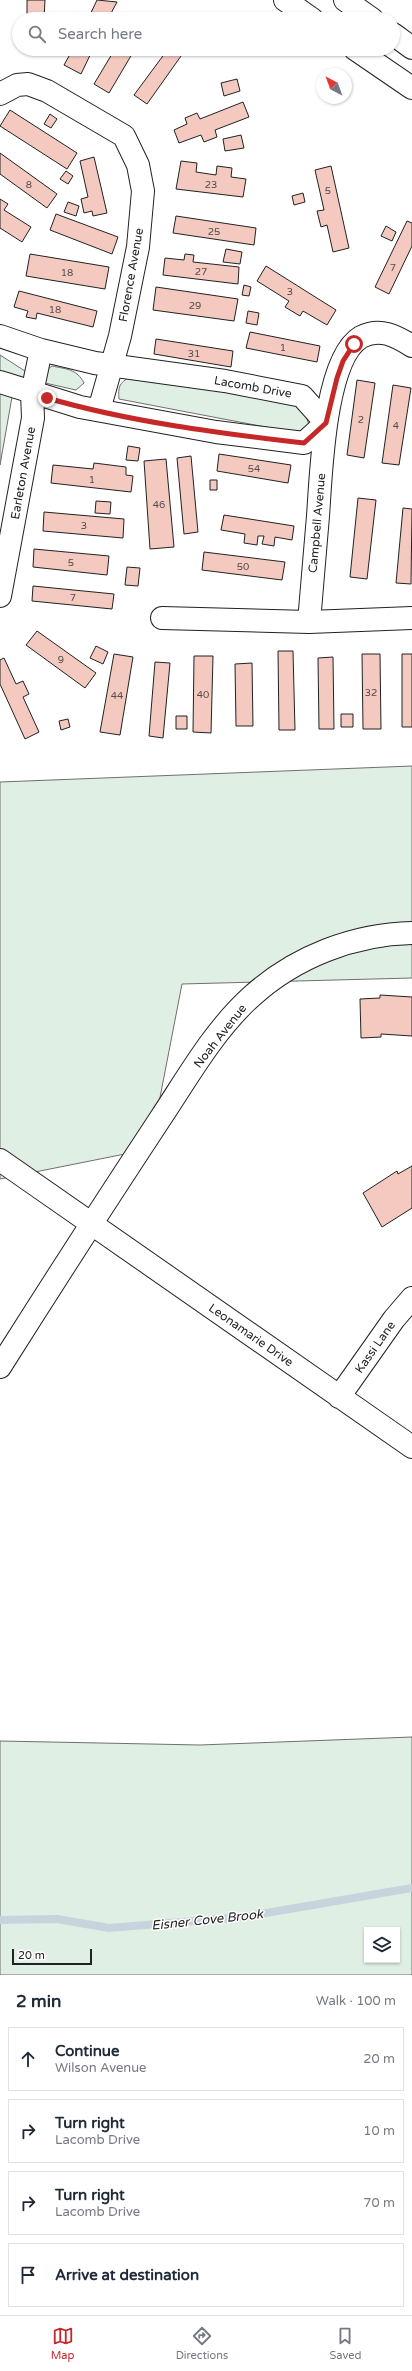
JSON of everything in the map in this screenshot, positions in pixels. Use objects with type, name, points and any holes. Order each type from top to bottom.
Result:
[{"type":"main road","points":[[285,0],[302,12]]},
{"type":"main road","points":[[345,0],[362,12]]},
{"type":"main road","points":[[400,39],[412,48]]},
{"type":"main road","points":[[365,56],[412,88]]},
{"type":"main road","name":"Florence Avenue","points":[[0,94],[8,88],[28,84],[47,91],[124,136],[138,165],[143,191],[138,247],[120,336],[99,410]]},
{"type":"main road","name":"Campbell Avenue","points":[[309,622],[326,423],[337,378],[343,361],[354,344],[370,334],[382,332],[392,334],[412,346]]},
{"type":"main road","name":"Lacomb Drive","points":[[0,336],[41,350],[95,363],[225,381],[302,396],[326,423]]},
{"type":"main road","name":"Earleton Avenue","points":[[0,596],[33,418],[32,393],[41,350]]},
{"type":"main road","points":[[0,382],[80,407],[216,432],[304,443],[326,423]]},
{"type":"main road","points":[[162,618],[309,622],[412,618]]},
{"type":"main road","name":"Noah Avenue","points":[[91,1223],[208,1048],[237,1011],[253,995],[287,970],[328,949],[369,937],[412,933]]},
{"type":"main road","name":"Leonamarie Drive","points":[[0,1160],[412,1447]]},
{"type":"main road","points":[[0,1367],[91,1223]]},
{"type":"main road","name":"Kassi Lane","points":[[339,1396],[394,1319],[412,1298]]},
{"type":"green space","points":[[0,355],[25,371],[28,375],[26,380],[0,373]]},
{"type":"green space","points":[[52,366],[71,370],[81,378],[84,383],[76,390],[45,383],[44,372]]},
{"type":"green space","points":[[130,377],[146,381],[291,401],[304,410],[309,425],[302,434],[119,399],[121,383]]},
{"type":"green space","points":[[0,392],[12,397],[0,465]]},
{"type":"green space","points":[[412,766],[412,978],[182,984],[150,1149],[0,1179],[0,782]]},
{"type":"green space","points":[[412,1737],[412,1975],[0,1975],[0,1741],[200,1745]]},
{"type":"building","points":[[27,0],[45,0],[44,12],[27,12]]},
{"type":"building","points":[[97,0],[117,2],[112,12],[91,12]]},
{"type":"building","points":[[69,56],[90,56],[81,74],[64,65]]},
{"type":"building","points":[[111,56],[131,56],[109,93],[94,84]]},
{"type":"building","points":[[163,56],[181,56],[147,104],[134,95]]},
{"type":"building","points":[[237,79],[240,91],[224,96],[221,83]]},
{"type":"building","points":[[243,102],[249,117],[215,130],[217,137],[204,142],[201,135],[179,143],[174,130],[187,124],[185,118],[197,113],[200,119]]},
{"type":"building","points":[[10,110],[77,153],[67,169],[0,126]]},
{"type":"building","points":[[50,114],[57,119],[51,128],[44,124]]},
{"type":"building","points":[[241,135],[244,148],[225,151],[223,139]]},
{"type":"building","points":[[0,153],[57,194],[47,208],[0,174]]},
{"type":"building","points":[[94,157],[107,213],[93,216],[92,211],[84,213],[81,199],[88,197],[80,161]]},
{"type":"building","points":[[181,161],[197,163],[196,172],[216,175],[217,166],[232,168],[231,177],[246,179],[243,197],[176,189]]},
{"type":"building","points":[[331,166],[349,248],[333,252],[327,225],[321,227],[317,211],[324,210],[315,170]]},
{"type":"building","points":[[66,171],[73,176],[68,184],[60,179]]},
{"type":"building","points":[[303,193],[305,202],[294,205],[292,196]]},
{"type":"building","points":[[0,199],[8,204],[4,210],[31,227],[22,242],[0,228]]},
{"type":"building","points":[[68,202],[79,206],[76,216],[64,212]]},
{"type":"building","points":[[56,214],[118,237],[112,254],[50,230]]},
{"type":"building","points":[[176,216],[256,228],[254,245],[173,233]]},
{"type":"building","points":[[407,221],[412,223],[412,246],[389,294],[375,287]]},
{"type":"building","points":[[386,226],[396,232],[392,241],[381,236]]},
{"type":"building","points":[[226,249],[242,252],[240,264],[223,262]]},
{"type":"building","points":[[30,254],[109,267],[105,289],[26,276]]},
{"type":"building","points":[[185,254],[194,255],[193,262],[239,267],[238,284],[163,275],[165,258],[184,260]]},
{"type":"building","points":[[266,266],[336,310],[327,325],[303,311],[300,316],[285,307],[289,301],[257,281]]},
{"type":"building","points":[[244,285],[251,287],[249,296],[242,295]]},
{"type":"building","points":[[156,287],[238,299],[234,321],[153,310]]},
{"type":"building","points":[[19,291],[97,311],[93,327],[37,313],[36,319],[26,317],[28,311],[14,307]]},
{"type":"building","points":[[248,311],[259,313],[257,325],[246,323]]},
{"type":"building","points":[[250,332],[320,346],[317,362],[246,348]]},
{"type":"building","points":[[156,339],[233,351],[231,367],[154,354]]},
{"type":"building","points":[[357,380],[375,383],[364,458],[347,455]]},
{"type":"building","points":[[393,385],[411,388],[399,465],[382,463]]},
{"type":"building","points":[[128,446],[140,448],[138,461],[126,460]]},
{"type":"building","points":[[219,454],[291,465],[288,483],[217,471]]},
{"type":"building","points":[[191,456],[198,532],[184,534],[177,458]]},
{"type":"building","points":[[166,459],[174,547],[150,549],[144,461]]},
{"type":"building","points":[[94,463],[126,467],[126,475],[133,476],[131,492],[51,483],[53,465],[93,469]]},
{"type":"building","points":[[210,480],[217,480],[217,490],[210,490]]},
{"type":"building","points":[[358,498],[376,500],[367,579],[350,577]]},
{"type":"building","points":[[96,501],[111,502],[110,514],[95,513]]},
{"type":"building","points":[[403,508],[412,509],[411,584],[396,583]]},
{"type":"building","points":[[44,512],[124,519],[123,538],[43,531]]},
{"type":"building","points":[[224,515],[294,526],[292,540],[275,537],[274,546],[262,544],[264,536],[258,536],[257,545],[244,543],[245,534],[221,530]]},
{"type":"building","points":[[34,549],[109,556],[107,575],[33,567]]},
{"type":"building","points":[[204,552],[285,562],[282,580],[202,570]]},
{"type":"building","points":[[127,567],[140,568],[138,586],[125,585]]},
{"type":"building","points":[[33,586],[114,594],[112,609],[32,601]]},
{"type":"building","points":[[37,631],[96,673],[85,688],[26,645]]},
{"type":"building","points":[[96,646],[108,652],[103,664],[90,658]]},
{"type":"building","points":[[278,651],[293,651],[295,730],[279,730]]},
{"type":"building","points":[[114,654],[133,657],[120,735],[100,732]]},
{"type":"building","points":[[362,654],[380,654],[381,729],[363,729]]},
{"type":"building","points":[[402,654],[412,654],[412,727],[402,727]]},
{"type":"building","points":[[194,656],[213,656],[211,733],[193,732]]},
{"type":"building","points":[[333,657],[334,729],[319,729],[318,658]]},
{"type":"building","points":[[4,658],[16,684],[23,681],[29,694],[23,697],[39,732],[25,739],[0,684],[0,660]]},
{"type":"building","points":[[155,662],[170,663],[163,738],[149,736]]},
{"type":"building","points":[[252,663],[253,726],[236,726],[235,664]]},
{"type":"building","points":[[341,714],[353,714],[353,727],[341,727]]},
{"type":"building","points":[[176,716],[187,716],[187,729],[176,729]]},
{"type":"building","points":[[68,719],[70,727],[61,730],[59,721]]},
{"type":"building","points":[[380,995],[412,997],[412,1036],[381,1034],[381,1037],[361,1038],[360,999],[380,998]]},
{"type":"building","points":[[412,1166],[412,1208],[382,1227],[363,1193],[397,1171],[398,1174]]},
{"type":"waterway","name":"Eisner Cove Brook","points":[[0,1920],[57,1919],[109,1928],[243,1917],[412,1888]]},
{"type":"route","points":[[47,398],[80,407],[216,432],[304,443],[326,423],[337,378],[343,361],[354,344]]}]
